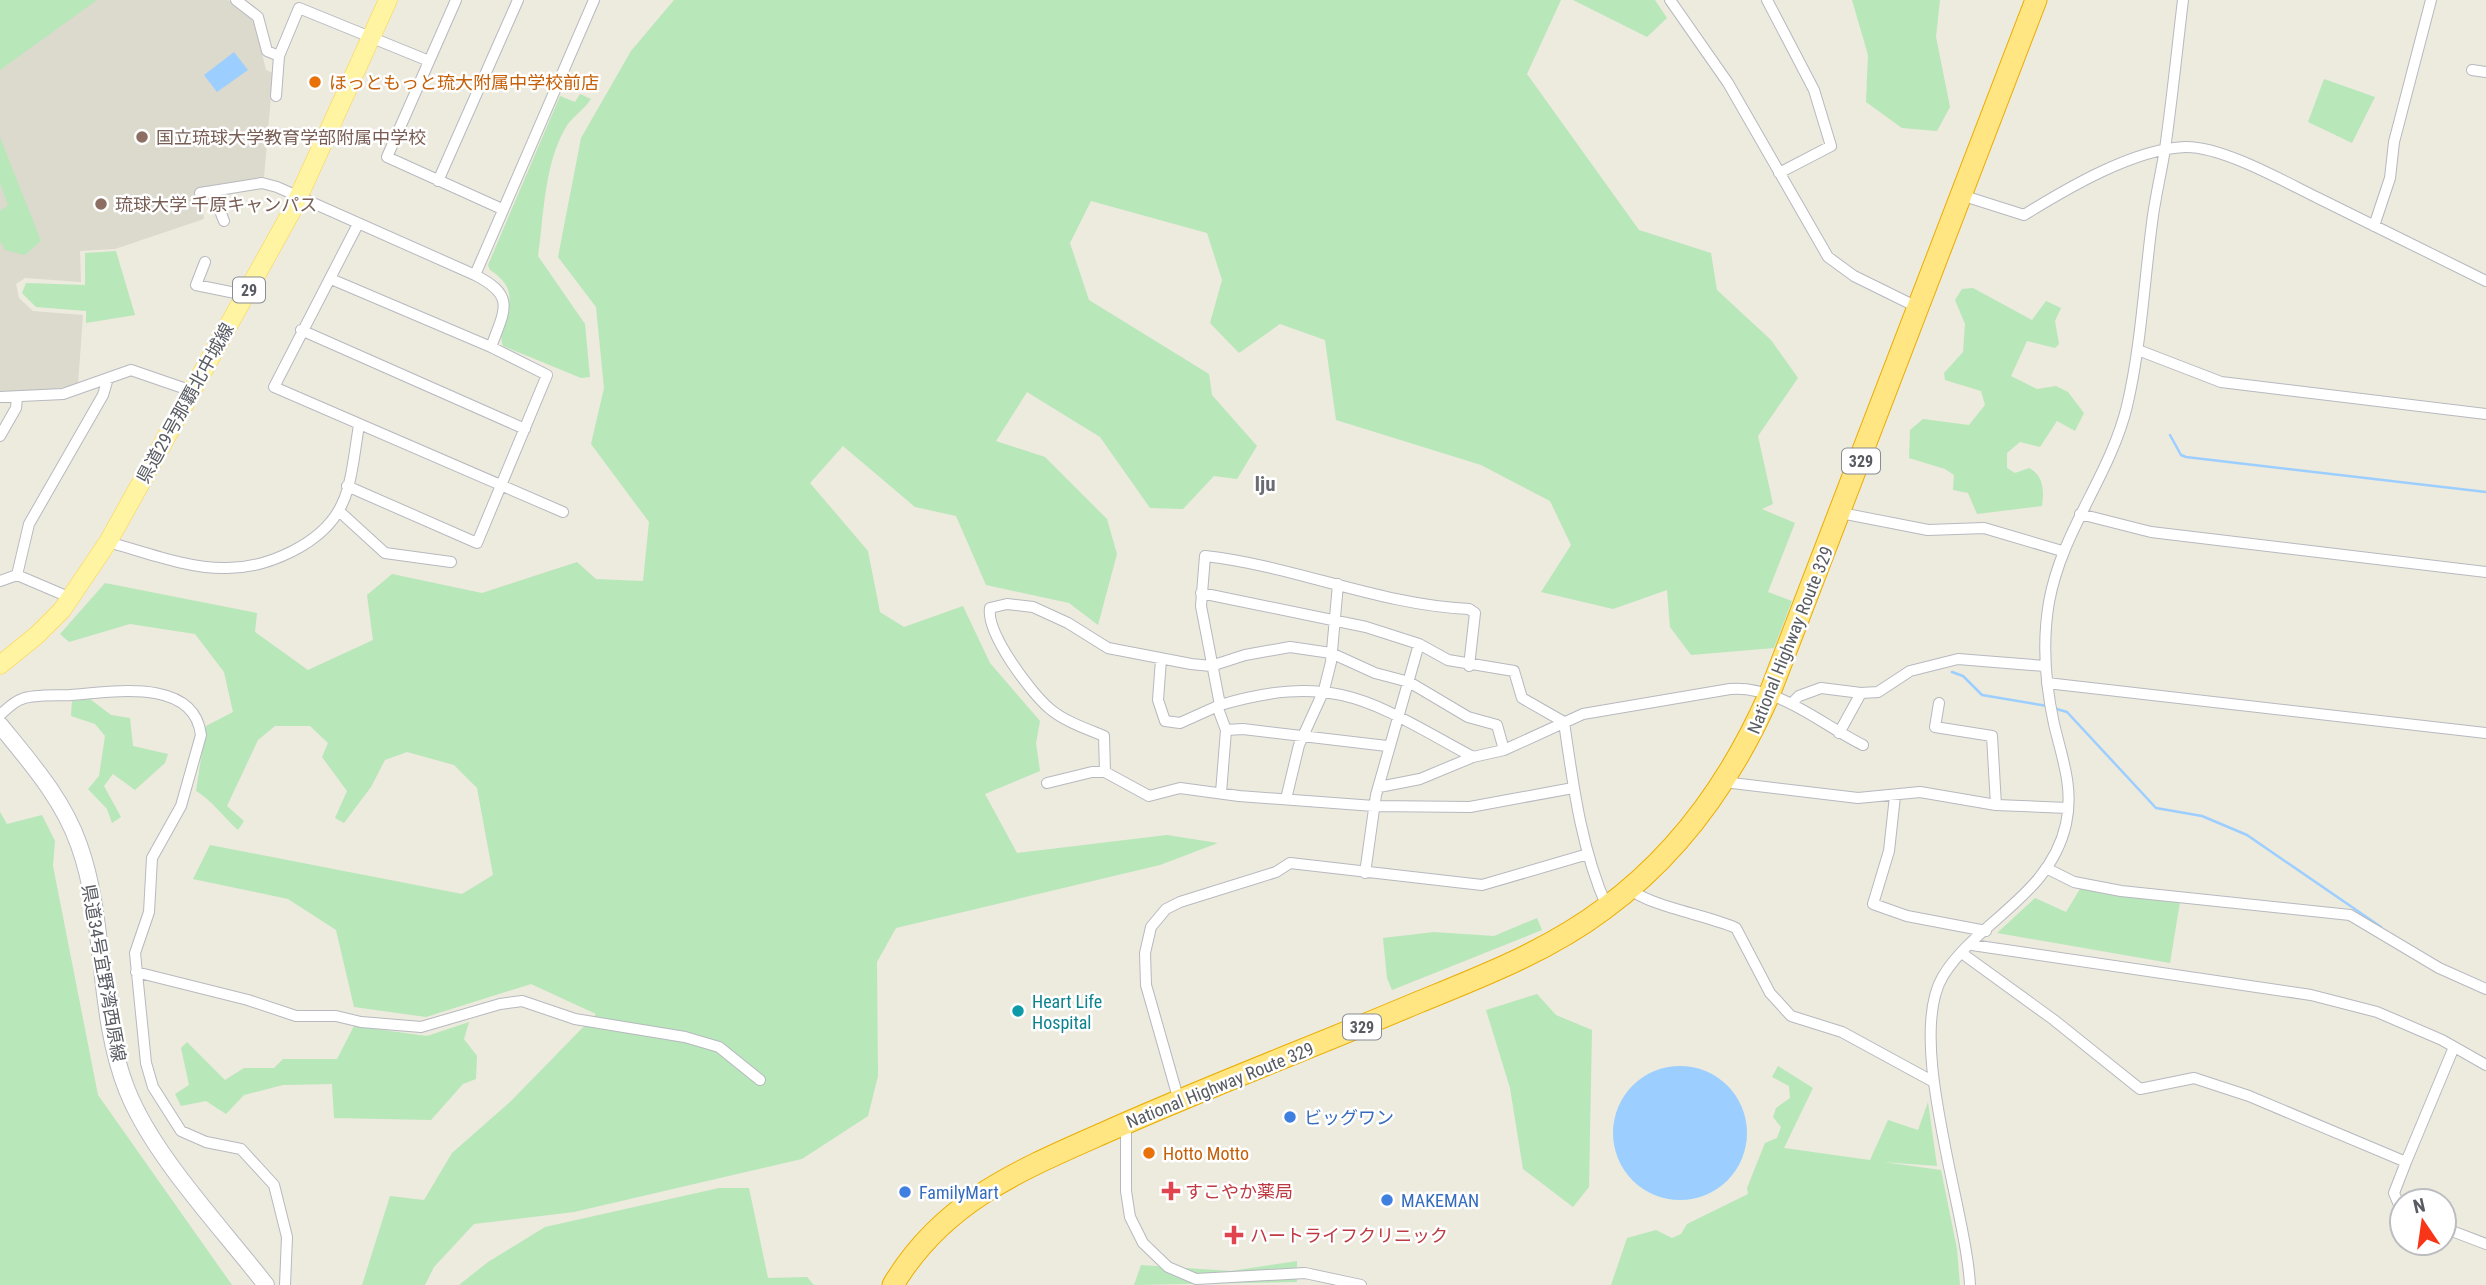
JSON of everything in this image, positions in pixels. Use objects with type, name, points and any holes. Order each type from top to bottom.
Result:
[{"type":"highway","name":"National Highway Route 329","points":[[893,1285],[921,1243],[965,1203],[998,1183],[1126,1123],[1541,950],[1607,908],[1630,889],[1673,845],[1724,782],[1750,738],[1769,695],[2036,0]]},
{"type":"main road","name":"県道29号那覇北中城線","points":[[0,665],[37,635],[71,598],[108,542],[299,197],[388,0]]},
{"type":"main road","name":"県道34号宜野湾西原線","points":[[0,725],[59,802],[80,847],[92,899],[113,1038],[127,1091],[158,1145],[266,1285]]},
{"type":"street","points":[[236,0],[258,18],[267,51],[279,55]]},
{"type":"street","points":[[456,0],[387,157],[502,209]]},
{"type":"street","points":[[439,181],[518,0]]},
{"type":"street","points":[[475,275],[594,0]]},
{"type":"street","points":[[1670,0],[1728,83],[1828,257],[1854,276],[1919,308]]},
{"type":"street","points":[[1767,0],[1814,90],[1831,146],[1779,173]]},
{"type":"street","points":[[1970,1285],[1964,1233],[1932,1081],[1934,997],[1946,972],[2031,889],[2062,838],[2068,808],[2068,780],[2046,683],[2049,604],[2062,551],[2117,443],[2138,350],[2183,0]]},
{"type":"street","points":[[2374,226],[2390,178],[2394,142],[2431,0]]},
{"type":"street","points":[[276,96],[279,55],[300,4],[429,61]]},
{"type":"street","points":[[2472,70],[2486,72]]},
{"type":"street","points":[[1961,195],[2024,215],[2088,178],[2165,150],[2186,147],[2229,157],[2486,281]]},
{"type":"street","points":[[200,193],[262,183],[496,286],[503,301],[503,315],[491,347]]},
{"type":"street","points":[[212,191],[224,220]]},
{"type":"street","points":[[358,224],[331,279],[301,330],[274,387],[563,512]]},
{"type":"street","points":[[205,262],[196,285],[246,295]]},
{"type":"street","points":[[331,279],[491,347],[547,375],[477,542],[346,486]]},
{"type":"street","points":[[301,330],[525,429]]},
{"type":"street","points":[[2138,350],[2221,382],[2486,414]]},
{"type":"street","points":[[0,397],[63,394],[131,370],[192,391]]},
{"type":"street","points":[[17,575],[29,524],[103,395],[108,378]]},
{"type":"street","points":[[0,436],[16,408],[18,397]]},
{"type":"street","points":[[108,542],[203,566],[237,568],[302,547],[322,531],[339,511],[359,425]]},
{"type":"street","points":[[339,511],[385,553],[452,562]]},
{"type":"street","points":[[1841,513],[1928,530],[1984,528],[2062,551]]},
{"type":"street","points":[[2080,513],[2151,532],[2486,572]]},
{"type":"street","points":[[1221,793],[1226,730],[1211,666],[1201,593],[1205,556],[1338,584],[1424,607],[1469,609],[1475,613],[1469,666]]},
{"type":"street","points":[[0,581],[17,575],[71,598]]},
{"type":"street","points":[[1286,799],[1302,737],[1324,690],[1338,584]]},
{"type":"street","points":[[1201,593],[1332,620],[1419,645],[1448,660],[1469,666],[1514,671],[1522,698],[1564,722]]},
{"type":"street","points":[[1105,772],[1104,736],[1051,710],[1015,667],[989,623],[990,608],[1007,604],[1033,607],[1068,623],[1108,648],[1211,666],[1245,655],[1290,646],[1331,653],[1375,673],[1409,682],[1468,717],[1497,725],[1501,730],[1504,750]]},
{"type":"street","points":[[1365,873],[1374,806],[1387,746],[1419,645]]},
{"type":"street","points":[[1161,659],[1158,700],[1166,721],[1180,723],[1219,706],[1283,690],[1324,690],[1348,694],[1397,716],[1473,757]]},
{"type":"street","points":[[1791,704],[1799,696],[1821,688],[1861,693],[1878,692],[1910,671],[1958,659],[2045,666]]},
{"type":"street","points":[[2046,683],[2486,733]]},
{"type":"street","points":[[1379,787],[1420,779],[1473,757],[1504,750],[1583,714],[1730,689],[1746,688],[1791,704],[1863,745]]},
{"type":"street","points":[[0,715],[22,699],[135,690],[164,695],[178,702],[191,711],[200,725],[201,735],[181,806],[152,858],[149,912],[135,953],[146,1063],[153,1087],[181,1131],[206,1142],[241,1149],[274,1185],[287,1237],[285,1285]]},
{"type":"street","points":[[1839,733],[1861,693]]},
{"type":"street","points":[[1939,703],[1935,727],[1992,736],[1996,805]]},
{"type":"street","points":[[1564,722],[1573,788],[1588,854],[1607,908]]},
{"type":"street","points":[[1226,730],[1243,729],[1387,746]]},
{"type":"street","points":[[1047,783],[1092,772],[1105,772],[1149,796],[1181,788],[1374,806],[1470,807],[1573,788]]},
{"type":"street","points":[[1724,782],[1858,799],[1920,792],[1996,805],[2068,808]]},
{"type":"street","points":[[1895,796],[1889,851],[1874,904],[1908,916],[1986,931]]},
{"type":"street","points":[[1178,1101],[1146,985],[1145,953],[1151,927],[1160,915],[1181,902],[1276,872],[1290,863],[1482,885],[1588,854]]},
{"type":"street","points":[[2046,868],[2074,882],[2121,891],[2350,915],[2439,968],[2486,989]]},
{"type":"street","points":[[1630,889],[1643,898],[1688,910],[1736,928],[1770,993],[1791,1016],[1842,1032],[1893,1057],[1932,1081]]},
{"type":"street","points":[[1972,945],[2290,990],[2376,1012],[2454,1047],[2486,1065]]},
{"type":"street","points":[[1963,954],[2054,1020],[2140,1089],[2194,1078],[2249,1096],[2406,1162]]},
{"type":"street","points":[[136,972],[248,1000],[296,1016],[336,1016],[361,1022],[421,1027],[500,1004],[522,1001],[575,1019],[663,1033],[719,1047],[760,1080]]},
{"type":"street","points":[[2396,1187],[2454,1047]]},
{"type":"street","points":[[1126,1123],[1126,1191],[1130,1217],[1143,1243],[1168,1267],[1196,1279],[1219,1282],[1305,1273],[1361,1285]]},
{"type":"street","points":[[2458,1233],[2486,1244]]},
{"type":"shaded area","name":"琉球大学 千原キャンパス","points":[[0,0],[228,0],[254,20],[266,70],[273,73],[264,177],[200,189],[204,219],[115,249],[80,251],[81,282],[25,278],[16,284],[19,298],[33,311],[83,315],[78,384],[51,390],[0,392]]},
{"type":"green space","points":[[0,0],[97,0],[0,70]]},
{"type":"green space","points":[[674,0],[1561,0],[1527,74],[1639,230],[1711,253],[1717,290],[1771,340],[1798,378],[1758,436],[1773,504],[1762,509],[1795,523],[1768,592],[1792,601],[1774,648],[1691,655],[1670,627],[1667,590],[1613,609],[1541,592],[1571,545],[1550,501],[1481,465],[1336,420],[1325,340],[1280,324],[1239,353],[1210,323],[1222,280],[1207,233],[1091,201],[1070,243],[1089,300],[1209,374],[1212,395],[1257,446],[1237,479],[1214,476],[1183,509],[1150,508],[1100,437],[1027,392],[996,441],[1045,457],[1107,519],[1117,554],[1098,625],[1069,603],[986,585],[956,516],[915,507],[843,446],[810,483],[868,551],[880,612],[904,627],[963,606],[990,663],[1040,721],[1036,743],[1040,771],[985,794],[1017,853],[1167,835],[1218,843],[1160,865],[896,928],[877,962],[878,1076],[868,1116],[802,1159],[574,1212],[474,1224],[434,1267],[425,1285],[362,1285],[390,1196],[424,1200],[452,1153],[511,1101],[596,1014],[531,984],[426,1017],[354,1007],[336,930],[288,899],[193,879],[210,845],[462,894],[493,875],[477,788],[454,765],[407,752],[385,760],[371,787],[344,823],[335,818],[347,791],[322,757],[328,743],[310,726],[275,726],[258,740],[227,806],[244,821],[238,830],[208,799],[196,791],[206,726],[233,712],[224,672],[195,634],[130,624],[69,642],[60,634],[105,583],[257,613],[255,632],[308,670],[373,640],[367,595],[392,574],[482,593],[577,562],[596,579],[643,581],[649,522],[591,444],[604,388],[596,307],[558,257],[581,138],[631,51]]},
{"type":"green space","points":[[1573,0],[1655,0],[1667,18],[1647,37]]},
{"type":"green space","points":[[1852,0],[1940,0],[1936,37],[1950,107],[1937,131],[1902,128],[1866,102],[1868,55]]},
{"type":"green space","points":[[2324,79],[2375,97],[2352,143],[2308,122]]},
{"type":"green space","points":[[580,94],[591,99],[566,127],[553,157],[538,256],[585,324],[590,377],[581,378],[503,346],[501,336],[508,308],[508,289],[488,265],[560,96],[575,102]]},
{"type":"green space","points":[[0,137],[41,241],[25,255],[5,250],[0,241],[0,211],[8,205],[0,183]]},
{"type":"green space","points":[[116,251],[135,315],[86,323],[86,311],[36,307],[22,293],[26,283],[85,285],[85,253]]},
{"type":"green space","points":[[1973,288],[2032,320],[2046,301],[2061,308],[2055,321],[2059,344],[2055,348],[2027,341],[2011,376],[2037,389],[2056,386],[2068,392],[2084,413],[2075,431],[2057,421],[2040,447],[2020,442],[2007,453],[2007,468],[2015,473],[2029,468],[2038,475],[2043,489],[2042,506],[1977,514],[1968,493],[1953,490],[1954,475],[1945,469],[1909,458],[1910,430],[1923,419],[1969,425],[1985,405],[1981,391],[1945,380],[1944,373],[1963,352],[1965,324],[1955,300],[1962,289]]},
{"type":"green space","points":[[90,699],[111,715],[130,718],[133,746],[168,754],[165,763],[135,790],[113,774],[104,786],[121,817],[112,823],[107,809],[88,789],[99,776],[105,736],[95,724],[71,716],[72,701]]},
{"type":"green space","points":[[0,812],[7,824],[42,815],[55,841],[53,866],[98,1095],[232,1285],[0,1285]]},
{"type":"green space","points":[[2080,889],[2180,902],[2170,963],[1997,933],[2035,898],[2066,912]]},
{"type":"green space","points":[[1537,918],[1542,930],[1392,990],[1387,978],[1383,938],[1434,932],[1494,936]]},
{"type":"green space","points":[[1537,994],[1556,1015],[1592,1030],[1589,1187],[1573,1207],[1523,1169],[1510,1088],[1486,1010]]},
{"type":"green space","points":[[469,1022],[464,1039],[477,1056],[476,1079],[463,1084],[431,1120],[334,1118],[332,1084],[283,1085],[244,1095],[226,1114],[206,1101],[181,1106],[175,1094],[189,1085],[181,1048],[187,1042],[225,1080],[244,1068],[274,1068],[283,1059],[337,1059],[354,1026],[427,1036]]},
{"type":"green space","points":[[1778,1066],[1813,1088],[1784,1148],[1870,1160],[1888,1120],[1918,1130],[1928,1102],[1937,1166],[1883,1162],[1941,1170],[1957,1249],[1960,1285],[1611,1285],[1627,1238],[1656,1230],[1672,1238],[1681,1234],[1687,1224],[1748,1194],[1747,1188],[1765,1143],[1777,1138],[1781,1127],[1773,1117],[1776,1108],[1790,1098],[1789,1086],[1772,1077]]},
{"type":"green space","points":[[719,1188],[749,1188],[768,1278],[807,1277],[814,1285],[459,1285],[488,1262],[545,1227]]},
{"type":"green space","points":[[1297,1261],[1297,1282],[1134,1285],[1141,1265],[1231,1271]]},
{"type":"water","points":[[234,52],[248,70],[217,92],[204,75]]},
{"type":"water","points":[[1680,1066],[1705,1072],[1727,1086],[1741,1108],[1747,1133],[1741,1158],[1727,1180],[1705,1194],[1680,1200],[1655,1194],[1633,1180],[1619,1158],[1613,1133],[1619,1108],[1633,1086],[1655,1072]]},
{"type":"waterway","points":[[2170,435],[2181,455],[2186,457],[2486,492]]},
{"type":"waterway","points":[[1952,672],[1963,676],[1982,695],[2047,706]]},
{"type":"waterway","points":[[2053,708],[2067,712],[2156,808],[2202,816],[2247,835],[2381,927]]},
{"type":"place","name":"ほっともっと琉大附属中学校前店","points":[[315,82]]},
{"type":"place","name":"国立琉球大学教育学部附属中学校","points":[[142,137]]},
{"type":"place","name":"琉球大学 千原キャンパス","points":[[101,204]]},
{"type":"place","name":"Heart Life Hospital","points":[[1018,1011]]},
{"type":"place","name":"ビッグワン","points":[[1290,1117]]},
{"type":"place","name":"Hotto Motto","points":[[1149,1153]]},
{"type":"place","name":"すこやか薬局","points":[[1171,1191]]},
{"type":"place","name":"FamilyMart","points":[[905,1192]]},
{"type":"place","name":"MAKEMAN","points":[[1387,1200]]},
{"type":"place","name":"ハートライフクリニック","points":[[1234,1235]]},
{"type":"district","name":"Iju","points":[[1265,484]]}]
